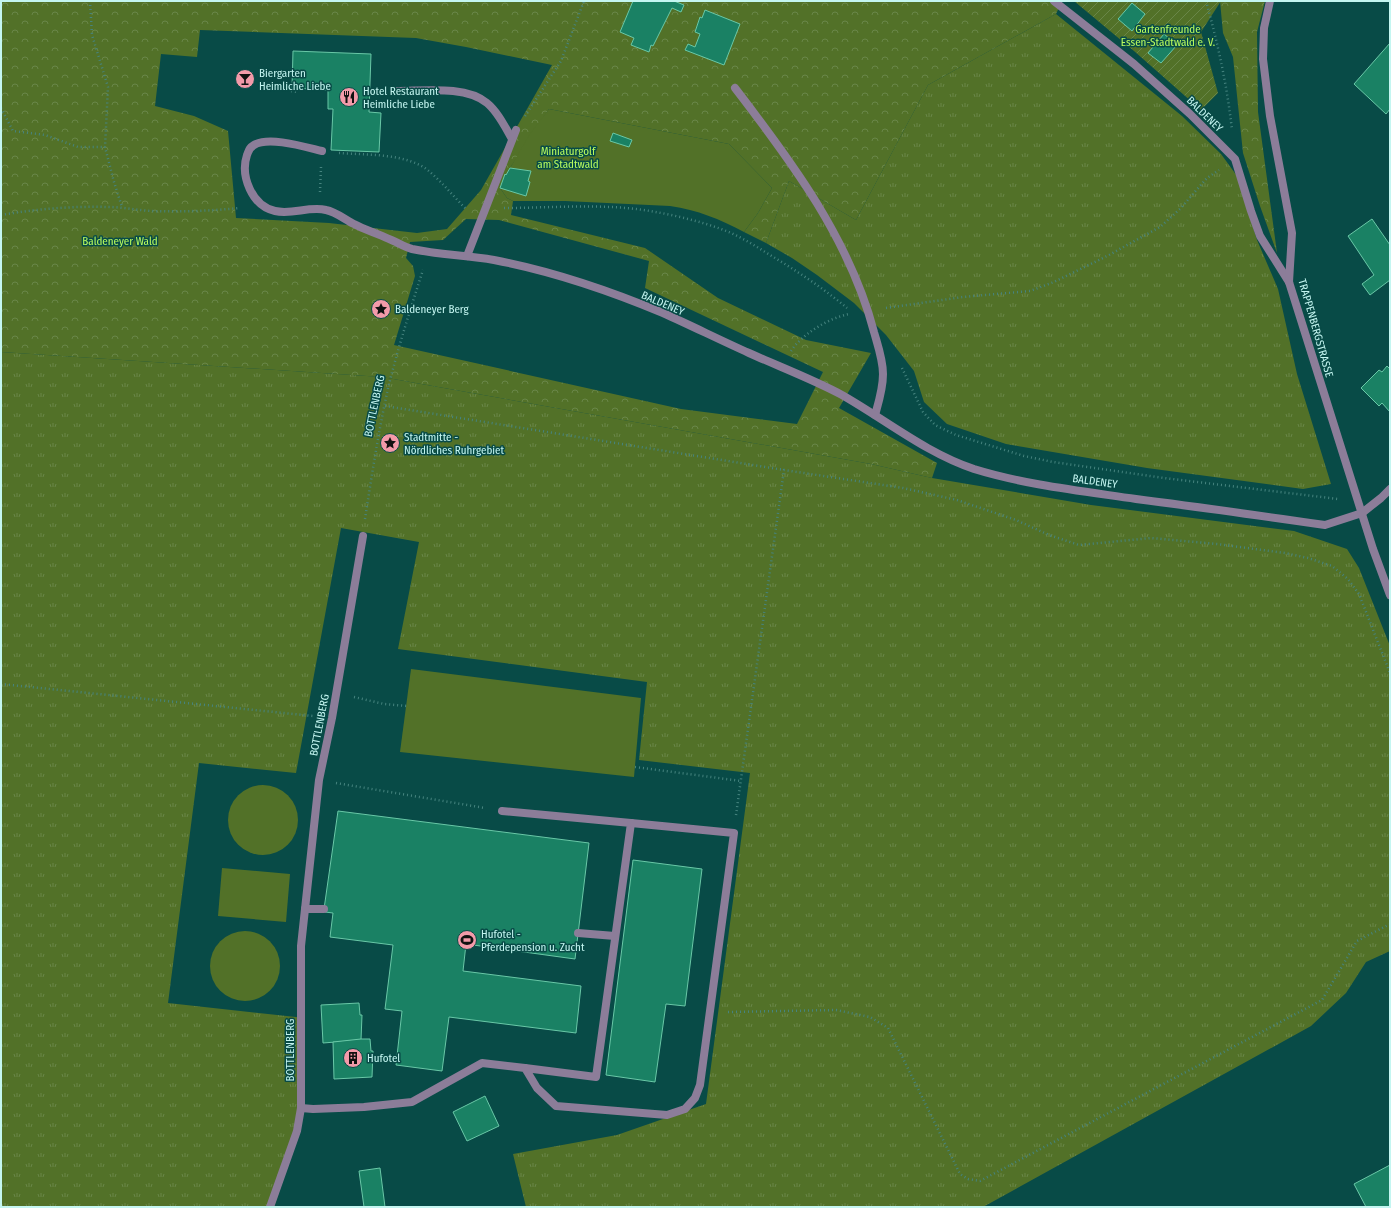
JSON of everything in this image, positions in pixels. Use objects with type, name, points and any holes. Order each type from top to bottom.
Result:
[{"type":"street","name":"BALDENEY","points":[[1054,1],[1134,64],[1190,114],[1235,159],[1260,236],[1289,282]]},
{"type":"street","name":"TRAPPENBERGSTRASSE","points":[[1270,1],[1264,28],[1263,59],[1270,116],[1292,233],[1289,282],[1357,500],[1390,595]]},
{"type":"street","points":[[735,88],[777,143],[834,232],[851,265],[868,310],[884,372],[883,390],[875,415]]},
{"type":"street","points":[[397,91],[460,91],[480,98],[495,112],[512,139]]},
{"type":"street","points":[[467,256],[516,130]]},
{"type":"street","points":[[319,208],[290,212],[270,210],[255,197],[247,184],[244,173],[244,164],[251,146],[265,142],[274,142],[322,151]]},
{"type":"street","name":"BALDENEY","points":[[319,208],[330,210],[352,223],[390,239],[408,249],[492,259],[563,276],[663,313],[839,393],[942,457],[990,474],[1087,492],[1325,524],[1362,513]]},
{"type":"street","points":[[1362,513],[1382,498],[1390,489]]},
{"type":"street","name":"BOTTLENBERG","points":[[270,1207],[297,1131],[302,1108],[301,946],[320,780],[363,536]]},
{"type":"street","points":[[502,811],[734,833],[700,1085],[695,1098],[685,1109],[667,1115],[556,1106],[537,1088],[525,1068]]},
{"type":"street","points":[[302,1108],[364,1107],[412,1102],[482,1063],[596,1077],[631,823]]},
{"type":"street","points":[[305,909],[324,910]]},
{"type":"street","points":[[578,933],[615,936]]},
{"type":"path","points":[[90,1],[92,35],[108,87],[105,147],[122,207]]},
{"type":"path","points":[[516,130],[561,61],[584,1]]},
{"type":"path","points":[[868,310],[963,296],[1030,291],[1054,282],[1109,255],[1160,227],[1180,209],[1207,178],[1235,159],[1228,100],[1219,47],[1206,1]]},
{"type":"path","points":[[288,71],[288,77]]},
{"type":"path","points":[[291,91],[297,92]]},
{"type":"path","points":[[1,108],[13,131],[45,135],[78,147],[105,147]]},
{"type":"path","points":[[322,151],[400,158],[421,165],[430,171],[479,222]]},
{"type":"path","points":[[319,208],[321,168]]},
{"type":"path","points":[[1,215],[35,210],[81,207],[122,207],[149,211],[213,211],[262,204]]},
{"type":"path","points":[[485,207],[566,206],[623,208],[650,211],[706,224],[742,238],[803,275],[853,313],[842,316],[804,336],[794,346],[781,367]]},
{"type":"path","name":"BOTTLENBERG","points":[[363,536],[389,385],[405,326],[429,252]]},
{"type":"path","points":[[899,363],[906,374],[923,412],[935,425],[956,436],[1024,456],[1053,462],[1164,478],[1334,499],[1357,500]]},
{"type":"path","points":[[385,406],[903,488],[957,500],[1016,520],[1079,545],[1151,538],[1210,543],[1286,553],[1308,558],[1332,566],[1348,579],[1359,594],[1390,673]]},
{"type":"path","points":[[734,833],[784,470]]},
{"type":"path","points":[[1,684],[332,718]]},
{"type":"path","points":[[336,694],[384,704],[407,706]]},
{"type":"path","points":[[635,767],[741,781]]},
{"type":"path","points":[[320,780],[502,811]]},
{"type":"path","points":[[709,1012],[836,1010],[870,1017],[888,1028],[960,1174],[968,1179],[980,1181],[1322,1000],[1357,941],[1390,924]]},
{"type":"green space","name":"Baldeneyer Wald","points":[[1,1],[1062,1],[1056,14],[928,85],[856,220],[789,181],[766,243],[744,232],[758,213],[772,188],[729,144],[549,109],[510,168],[500,188],[507,198],[513,201],[511,215],[645,248],[718,298],[806,340],[871,353],[839,408],[937,463],[932,478],[871,464],[382,377],[1,352]],"holes":[[[200,30],[416,38],[552,65],[481,190],[447,229],[417,233],[329,223],[236,218],[228,131],[194,116],[155,106],[161,54],[197,57]],[[466,219],[499,220],[649,261],[645,288],[823,372],[797,424],[681,409],[394,345],[415,276],[413,266],[406,258],[410,242],[443,240]]]},
{"type":"green space","name":"Gartenfreunde Essen-Stadtwald e. V.","points":[[1074,1],[1221,1],[1201,32],[1218,93],[1201,110]]},
{"type":"green space","points":[[1220,1],[1265,1],[1257,32],[1258,112],[1277,253],[1243,153],[1233,57],[1223,33]]},
{"type":"green space","points":[[1056,14],[1182,116],[1221,154],[1237,176],[1257,240],[1278,289],[1297,374],[1331,484],[1303,489],[1147,468],[1006,444],[947,424],[924,402],[914,371],[886,335],[854,303],[817,275],[766,243],[789,181],[856,220],[928,85]]},
{"type":"green space","name":"Miniaturgolf am Stadtwald","points":[[549,109],[729,144],[772,188],[758,213],[744,232],[708,216],[690,210],[670,206],[565,201],[513,201],[507,198],[500,188],[505,174],[506,175],[530,134]]},
{"type":"green space","points":[[1,352],[382,377],[871,464],[932,478],[1091,505],[1294,531],[1347,549],[1359,568],[1390,646],[1390,951],[1366,962],[1346,993],[1311,1026],[983,1207],[526,1207],[513,1154],[617,1135],[706,1104],[750,773],[639,760],[647,682],[398,649],[419,542],[341,528],[296,773],[199,763],[168,1003],[305,1018],[299,1132],[274,1207],[1,1207]]},
{"type":"green space","points":[[411,669],[641,698],[634,777],[400,752]]},
{"type":"green space","points":[[263,785],[276,788],[288,795],[295,807],[298,820],[295,833],[288,845],[276,852],[263,855],[250,852],[238,845],[231,833],[228,820],[231,807],[238,795],[250,788]]},
{"type":"green space","points":[[222,868],[290,874],[286,922],[218,916]]},
{"type":"green space","points":[[245,931],[258,934],[270,941],[277,953],[280,966],[277,979],[270,991],[258,998],[245,1001],[232,998],[220,991],[213,979],[210,966],[213,953],[220,941],[232,934]]},
{"type":"building","points":[[633,1],[674,1],[684,5],[681,12],[672,8],[653,46],[651,45],[649,52],[631,45],[634,38],[620,32]]},
{"type":"building","points":[[1132,3],[1145,14],[1132,31],[1118,19]]},
{"type":"building","points":[[705,10],[740,24],[724,65],[685,50],[688,44],[695,47],[700,34],[695,32],[700,17],[702,18]]},
{"type":"building","points":[[1164,34],[1177,45],[1161,63],[1148,53]]},
{"type":"building","points":[[1390,43],[1390,109],[1386,114],[1354,84]]},
{"type":"building","name":"Hotel Restaurant Heimliche Liebe","points":[[293,51],[371,54],[369,112],[381,113],[379,152],[331,150],[333,109],[328,109],[328,90],[292,88]]},
{"type":"building","points":[[613,133],[632,140],[629,147],[610,141]]},
{"type":"building","points":[[510,168],[531,171],[526,196],[500,188],[505,174],[506,175]]},
{"type":"building","points":[[1372,219],[1390,245],[1390,280],[1370,295],[1362,284],[1374,275],[1348,236]]},
{"type":"building","points":[[1387,366],[1390,369],[1390,412],[1382,403],[1379,406],[1361,388],[1379,370],[1382,372]]},
{"type":"building","name":"Hufotel - Pferdepension u. Zucht","points":[[338,811],[589,843],[575,959],[466,944],[463,971],[581,986],[576,1033],[449,1017],[442,1071],[396,1065],[402,1011],[385,1009],[393,945],[330,937],[333,913],[325,912],[324,909]]},
{"type":"building","points":[[633,860],[702,869],[685,1006],[666,1004],[655,1082],[606,1075]]},
{"type":"building","points":[[359,1003],[360,1015],[362,1015],[361,1040],[323,1043],[321,1005]]},
{"type":"building","name":"Hufotel","points":[[370,1039],[371,1051],[373,1051],[372,1077],[334,1079],[333,1042]]},
{"type":"building","points":[[485,1096],[499,1126],[467,1141],[453,1112]]},
{"type":"building","points":[[1390,1165],[1390,1207],[1366,1207],[1354,1184]]},
{"type":"building","points":[[380,1168],[385,1207],[364,1207],[359,1171]]},
{"type":"place","name":"Biergarten Heimliche Liebe","points":[[245,79]]},
{"type":"place","name":"Hotel Restaurant Heimliche Liebe","points":[[349,97]]},
{"type":"place","name":"Baldeneyer Berg","points":[[381,309]]},
{"type":"place","name":"Stadtmitte - Nördliches Ruhrgebiet","points":[[390,443]]},
{"type":"place","name":"Hufotel - Pferdepension u. Zucht","points":[[467,940]]},
{"type":"place","name":"Hufotel","points":[[353,1058]]}]
